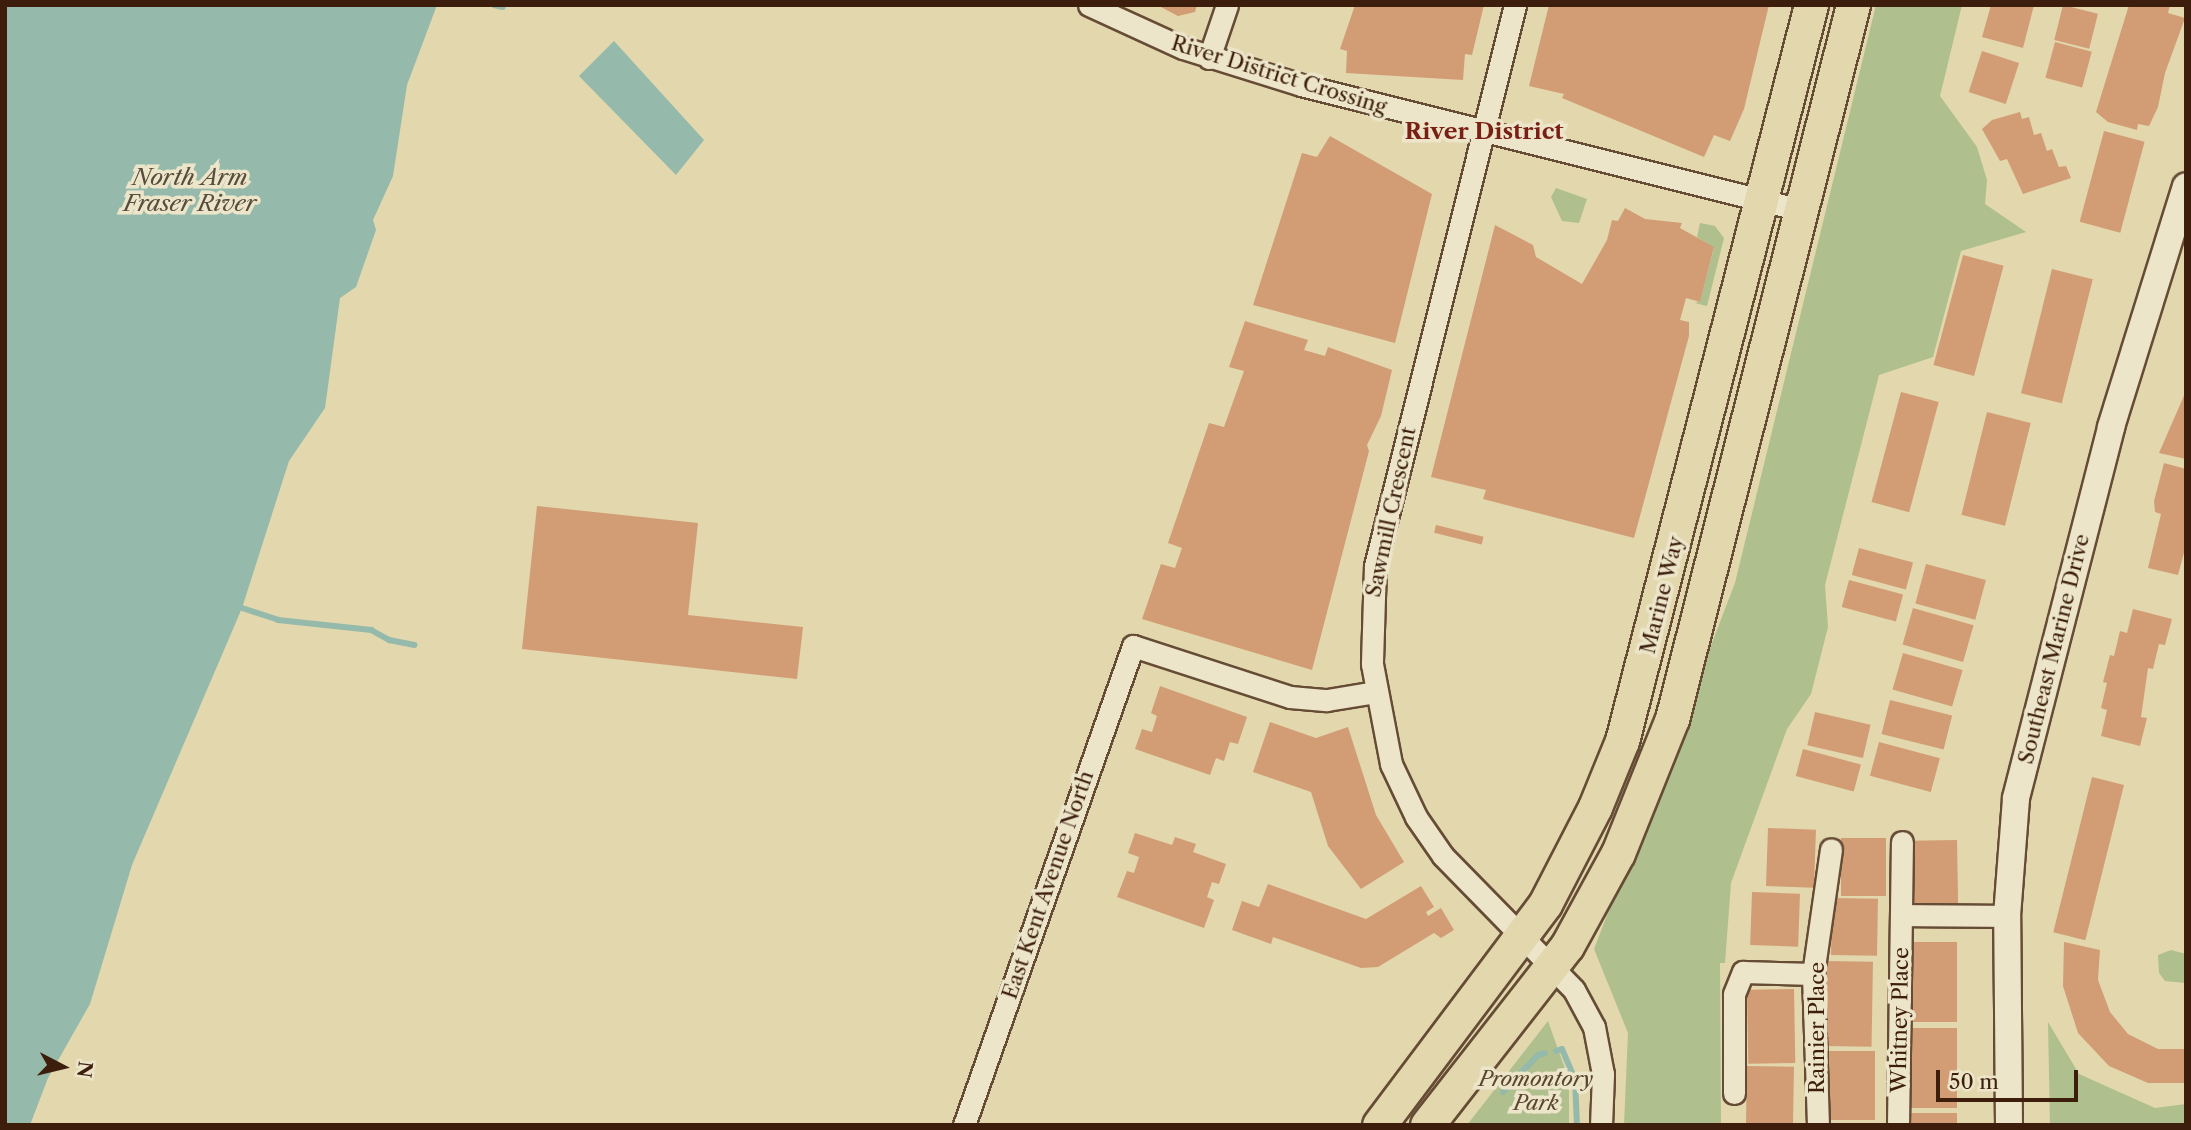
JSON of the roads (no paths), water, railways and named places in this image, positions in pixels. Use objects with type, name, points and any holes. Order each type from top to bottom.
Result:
[{"type":"main road","name":"Marine Way","points":[[1379,1125],[1545,904],[1595,807],[1622,741],[1811,5]]},
{"type":"main road","name":"Marine Way","points":[[1427,1125],[1552,967],[1618,853],[1672,719],[1853,5]]},
{"type":"street","name":"River District Crossing","points":[[1089,5],[1209,58],[1801,211]]},
{"type":"street","points":[[1209,58],[1227,5]]},
{"type":"street","name":"Sawmill Crescent","points":[[1515,5],[1375,566],[1370,604],[1376,692],[1391,764],[1416,817],[1443,856],[1574,990],[1594,1027],[1603,1074],[1601,1125]]},
{"type":"street","name":"Southeast Marine Drive","points":[[2008,1125],[2007,916],[2016,798],[2110,427],[2177,241],[2186,186]]},
{"type":"street","name":"East Kent Avenue North","points":[[964,1125],[1133,646],[1290,696],[1327,700],[1376,692]]},
{"type":"street","name":"Whitney Place","points":[[1898,1125],[1902,842]]},
{"type":"street","name":"Rainier Place","points":[[1818,1125],[1813,974],[1831,849]]},
{"type":"street","points":[[1902,915],[2007,916]]},
{"type":"street","points":[[1734,1093],[1734,994],[1743,972],[1813,974]]},
{"type":"water","name":"North Arm Fraser River","points":[[5,5],[437,5],[407,85],[393,176],[373,220],[376,230],[356,287],[340,298],[325,408],[289,461],[242,608],[132,865],[90,1004],[48,1078],[30,1125],[5,1125]]},
{"type":"water","points":[[614,41],[704,140],[676,175],[579,76]]},
{"type":"waterway","points":[[494,5],[503,7]]},
{"type":"waterway","points":[[242,608],[278,620],[371,630],[389,640],[415,645]]},
{"type":"waterway","points":[[1556,1051],[1562,1049],[1575,1080],[1577,1125]]},
{"type":"waterway","points":[[1503,1092],[1538,1055],[1545,1053]]},
{"type":"district","name":"River District","points":[[1484,131]]},
{"type":"park label","name":"Promontory Park","points":[[1536,1091]]}]
